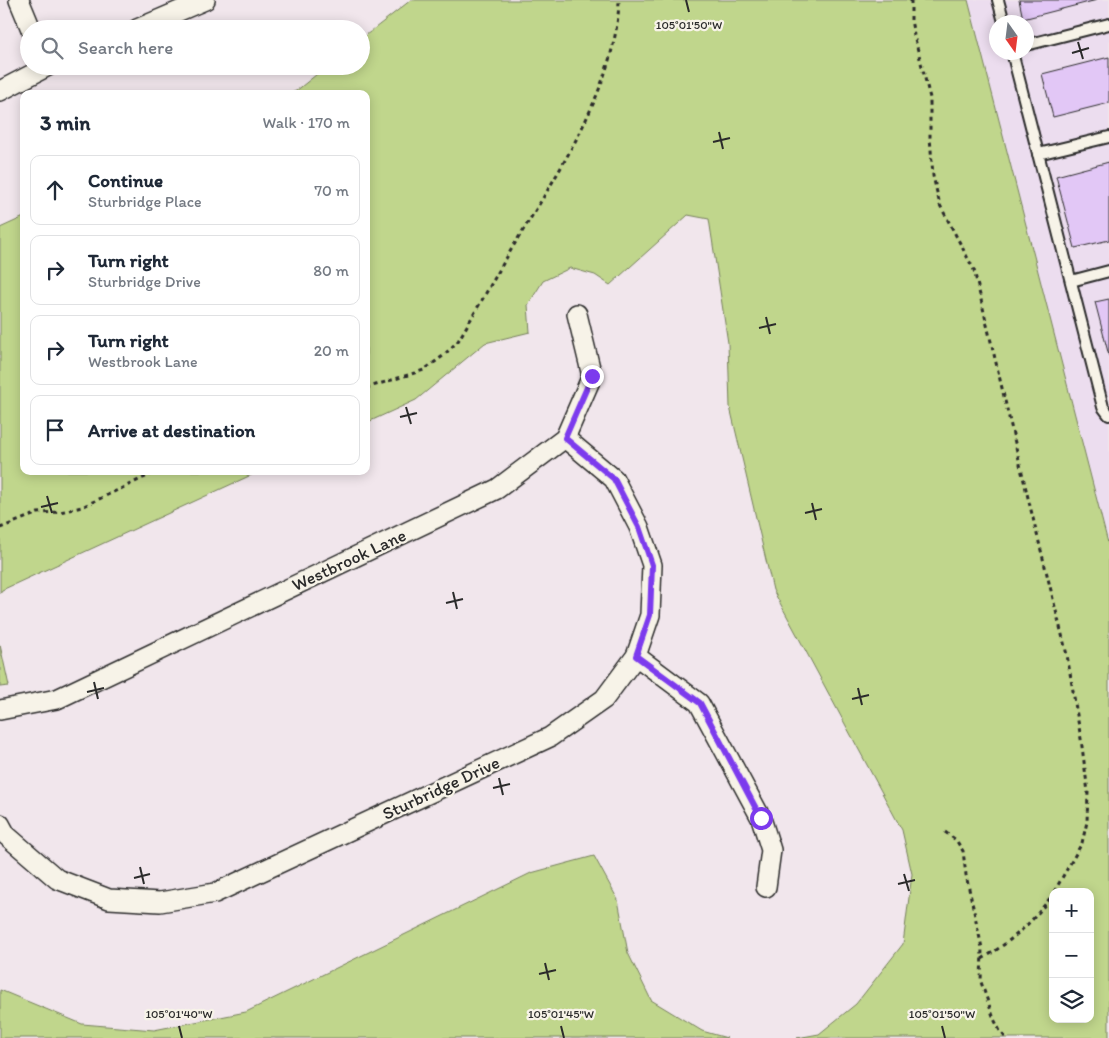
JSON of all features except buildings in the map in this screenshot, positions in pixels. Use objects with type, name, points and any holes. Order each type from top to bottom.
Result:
[{"type":"street","points":[[19,0],[27,20]]},
{"type":"street","points":[[158,20],[205,0]]},
{"type":"street","points":[[0,91],[31,75]]},
{"type":"street","name":"Westbrook Lane","points":[[0,710],[57,699],[498,490],[565,438],[592,376],[577,314]]},
{"type":"street","name":"Sturbridge Drive","points":[[0,824],[6,835],[57,879],[109,899],[160,902],[215,893],[550,737],[604,699],[636,656],[650,615],[652,565],[639,527],[614,479],[565,438]]},
{"type":"street","points":[[636,656],[700,703],[761,818],[771,850],[766,887]]},
{"type":"lane","points":[[998,0],[1002,15]]},
{"type":"lane","points":[[1034,43],[1109,24]]},
{"type":"lane","points":[[1014,60],[1103,407],[1109,415]]},
{"type":"lane","points":[[1038,154],[1109,137]]},
{"type":"lane","points":[[1071,281],[1109,271]]},
{"type":"path","points":[[370,387],[424,370],[458,341],[566,159],[607,68],[616,37],[619,0]]},
{"type":"path","points":[[911,0],[911,20],[930,98],[930,137],[934,176],[940,205],[974,270],[1067,655],[1081,739],[1088,792],[1087,822],[1082,843],[1057,888]]},
{"type":"path","points":[[0,528],[38,512],[60,512],[82,507],[150,475]]},
{"type":"path","points":[[945,832],[956,840],[964,851],[966,875],[982,948],[981,982],[1000,1032],[1006,1038]]},
{"type":"path","points":[[981,960],[1024,929],[1049,900]]},
{"type":"shaded area","points":[[968,0],[1109,0],[1109,547]]},
{"type":"green space","points":[[411,0],[968,0],[1109,547],[1109,1038],[797,1038],[819,1034],[856,1004],[903,944],[912,874],[902,830],[773,590],[730,407],[728,343],[709,219],[688,215],[610,285],[595,275],[570,268],[543,281],[528,305],[530,332],[485,343],[416,400],[370,421],[370,90],[297,90],[316,75],[370,75],[370,32]]},
{"type":"green space","points":[[20,219],[20,475],[251,475],[2,590],[0,593],[0,228]]},
{"type":"green space","points":[[0,645],[9,686],[0,687]]},
{"type":"green space","points":[[594,856],[618,900],[628,953],[651,1000],[702,1031],[727,1038],[0,1038],[0,990],[82,1024],[154,1030],[246,1012],[531,873]]},
{"type":"route","points":[[592,376],[565,438],[614,479],[639,527],[652,565],[650,615],[636,656],[700,703],[761,818]]}]
